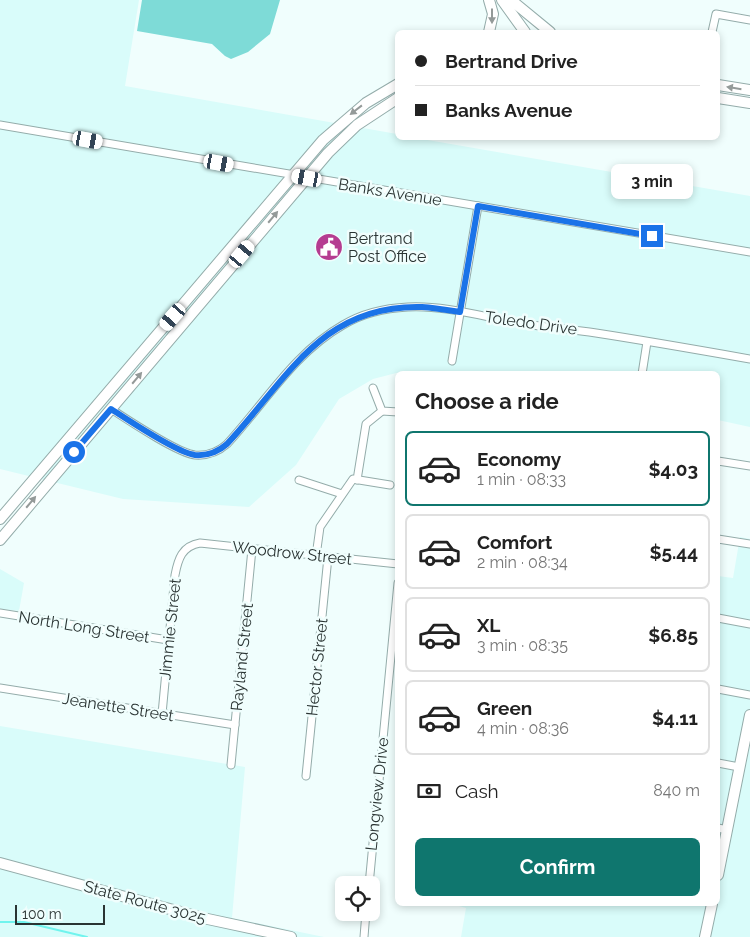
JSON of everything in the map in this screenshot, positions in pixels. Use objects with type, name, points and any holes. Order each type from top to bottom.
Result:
[{"type":"main road","points":[[489,30],[493,14],[490,0]]},
{"type":"main road","points":[[502,0],[524,30]]},
{"type":"main road","points":[[511,0],[545,30]]},
{"type":"main road","points":[[720,85],[750,90]]},
{"type":"main road","points":[[0,519],[323,140],[366,103],[395,86]]},
{"type":"main road","points":[[720,98],[750,103]]},
{"type":"main road","points":[[0,540],[307,178],[348,133],[374,112],[395,100]]},
{"type":"main road","points":[[720,852],[722,829],[739,767],[750,715]]},
{"type":"main road","name":"State Route 3025","points":[[0,862],[203,918],[272,935],[291,937]]},
{"type":"main road","points":[[705,937],[712,906]]},
{"type":"street","points":[[712,30],[716,14],[750,20]]},
{"type":"street","name":"Banks Avenue","points":[[0,125],[750,252]]},
{"type":"street","points":[[452,361],[478,206]]},
{"type":"street","name":"Toledo Drive","points":[[111,409],[179,450],[194,455],[210,454],[222,449],[227,444],[305,352],[345,324],[374,312],[397,308],[423,307],[460,312],[526,324],[595,332],[750,359]]},
{"type":"street","points":[[642,371],[647,342]]},
{"type":"street","points":[[373,388],[382,411]]},
{"type":"street","points":[[357,480],[366,424],[382,411],[395,412]]},
{"type":"street","points":[[720,461],[750,466]]},
{"type":"street","points":[[42,471],[50,480]]},
{"type":"street","points":[[316,556],[320,527],[352,479],[390,485]]},
{"type":"street","points":[[300,480],[342,494]]},
{"type":"street","points":[[720,539],[750,544]]},
{"type":"street","name":"Woodrow Street","points":[[188,546],[200,543],[395,564]]},
{"type":"street","name":"Jimmie Street","points":[[162,714],[175,575],[180,556],[188,546]]},
{"type":"street","name":"Rayland Street","points":[[231,765],[252,549]]},
{"type":"street","name":"Hector Street","points":[[306,776],[328,557]]},
{"type":"street","name":"North Long Street","points":[[0,614],[168,640]]},
{"type":"street","name":"Longview Drive","points":[[370,876],[395,614]]},
{"type":"street","points":[[720,618],[750,624]]},
{"type":"street","name":"Jeanette Street","points":[[0,688],[235,725]]},
{"type":"street","points":[[720,689],[750,695]]},
{"type":"street","points":[[720,763],[739,767]]},
{"type":"street","points":[[364,937],[365,921]]},
{"type":"shaded area","points":[[0,0],[139,0],[125,86],[395,134],[395,140],[428,140],[750,196],[750,427],[720,420],[720,371],[395,371],[395,373],[373,379],[339,399],[296,465],[249,507],[123,499],[0,469]]},
{"type":"shaded area","points":[[142,0],[280,0],[270,34],[248,52],[231,59],[212,44],[137,31]]},
{"type":"shaded area","points":[[740,537],[750,539],[750,937],[461,937],[466,908],[459,906],[720,906],[720,576],[733,578]]},
{"type":"shaded area","points":[[0,569],[24,583],[19,611],[0,609]]},
{"type":"shaded area","points":[[0,726],[245,767],[232,918],[324,937],[0,937]]},
{"type":"waterway","points":[[0,922],[24,922],[87,937]]},
{"type":"place","name":"Bertrand Post Office","points":[[329,247]]},
{"type":"route","points":[[74,452],[111,409],[179,450],[194,455],[210,454],[222,449],[233,438],[305,352],[345,324],[374,312],[397,308],[423,307],[460,312],[478,206],[652,236]]}]
